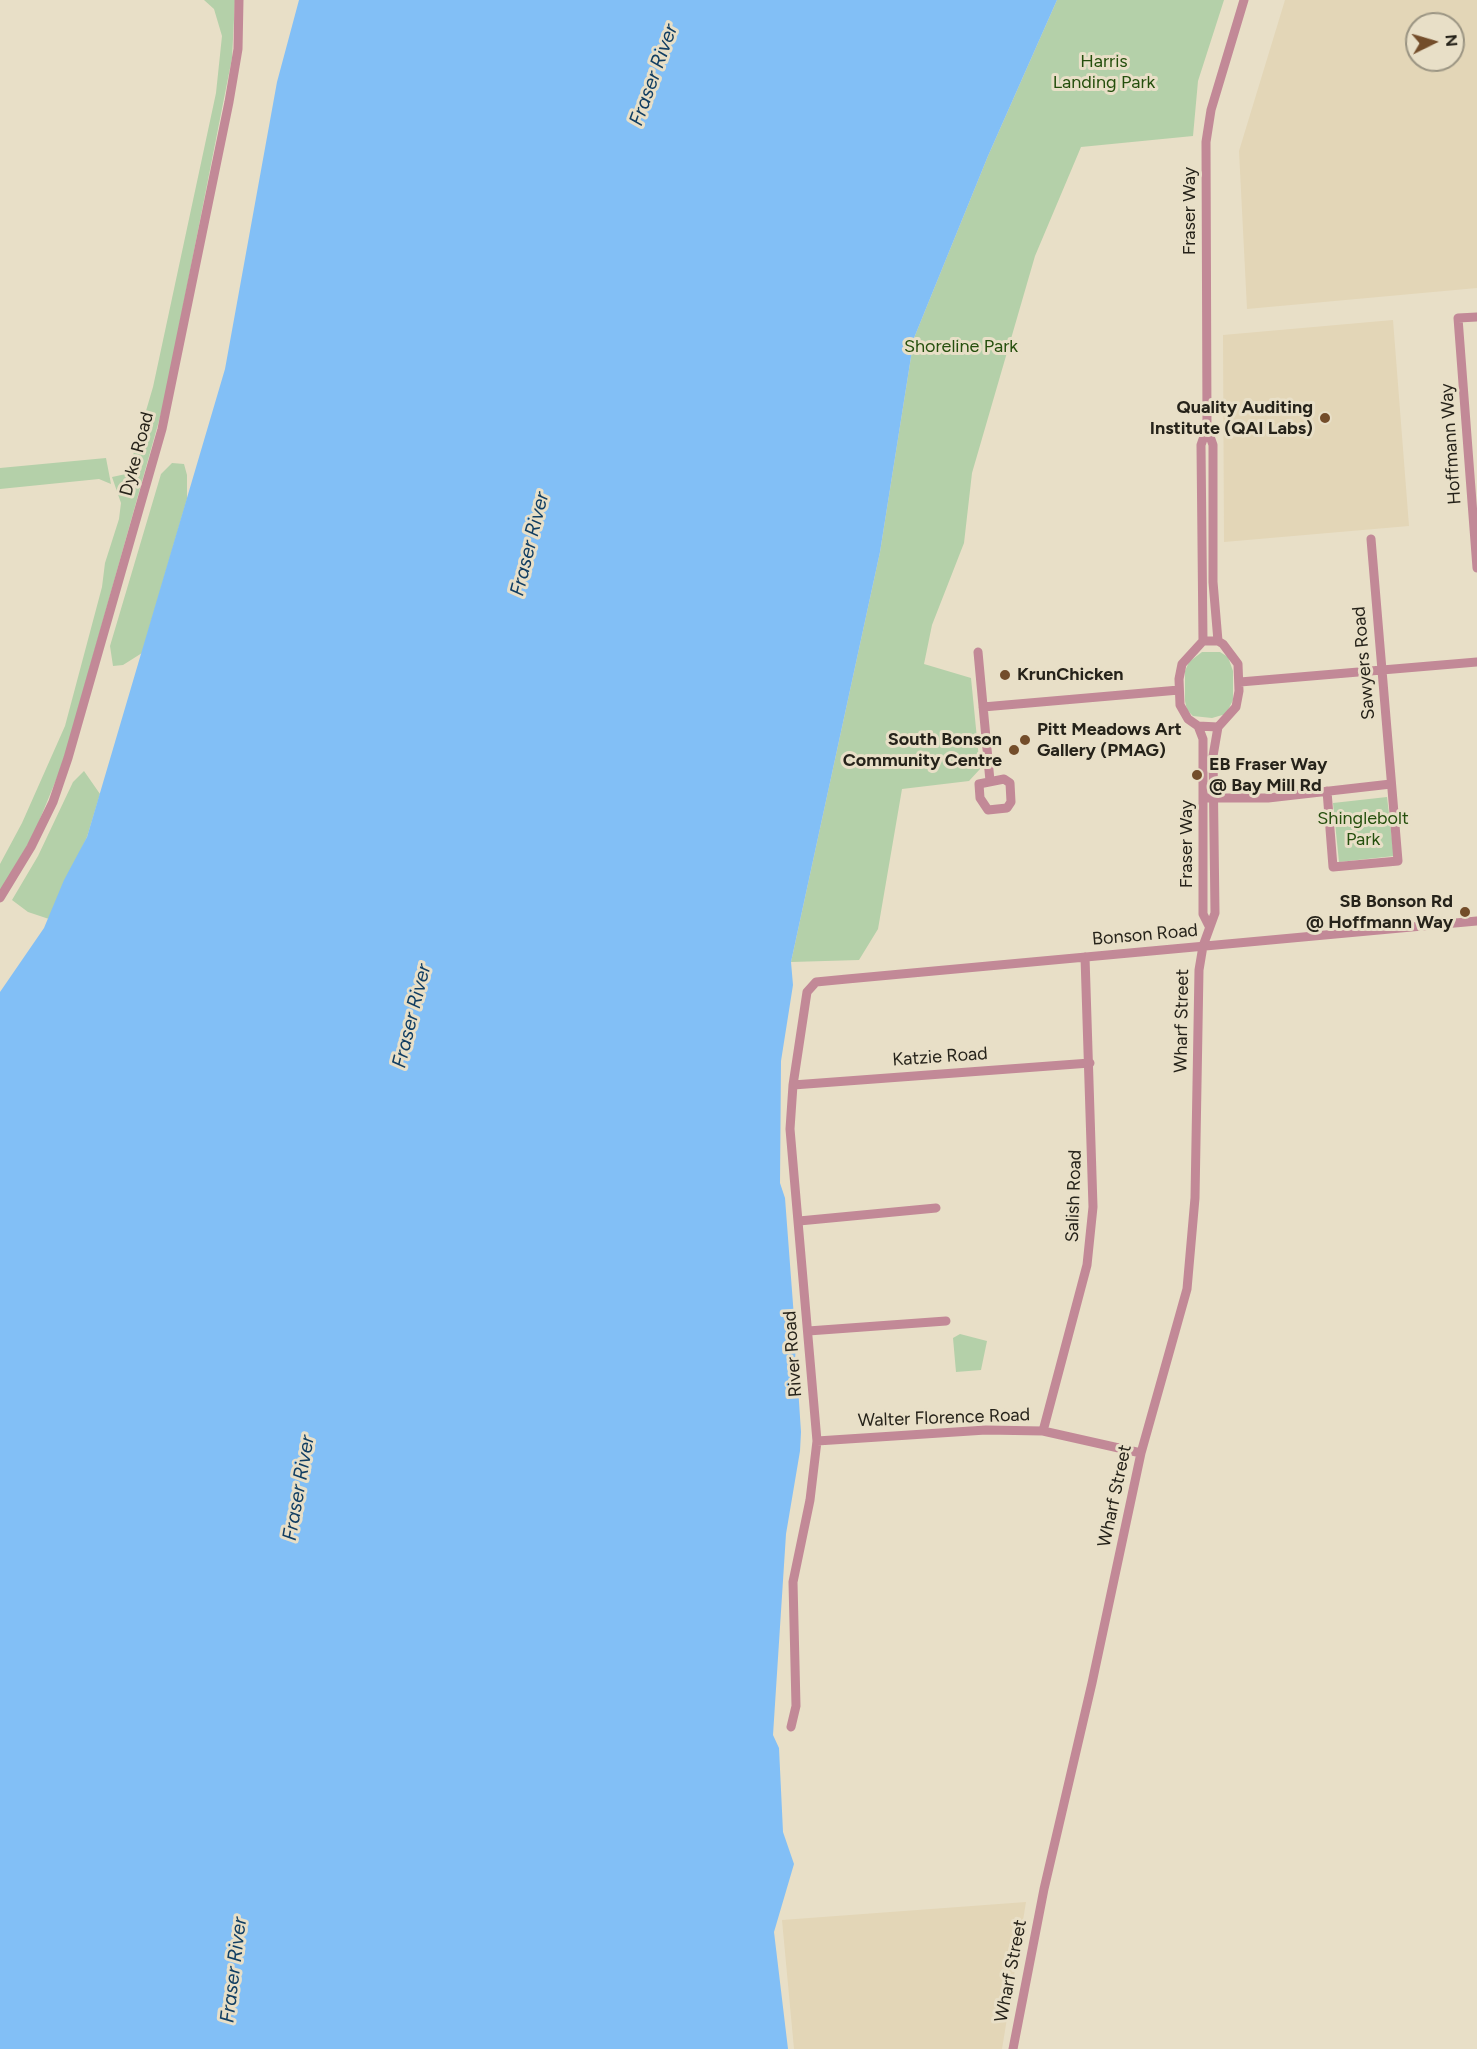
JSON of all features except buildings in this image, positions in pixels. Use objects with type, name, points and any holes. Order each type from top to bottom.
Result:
[{"type":"street","name":"Dyke Road","points":[[0,898],[32,847],[53,802],[68,758],[162,429],[229,102],[238,49],[239,0]]},
{"type":"street","name":"Fraser Way","points":[[1218,641],[1213,582],[1213,445],[1207,428],[1206,142],[1211,110],[1244,0]]},
{"type":"street","name":"Hoffmann Way","points":[[1477,317],[1458,318],[1477,568]]},
{"type":"street","name":"Fraser Way","points":[[1203,641],[1200,445],[1207,428]]},
{"type":"street","name":"Sawyers Road","points":[[1327,791],[1333,867],[1398,861],[1371,538]]},
{"type":"street","points":[[1203,641],[1218,641],[1235,657],[1240,682],[1236,707],[1218,727],[1197,726],[1183,712],[1179,690],[1182,664],[1203,641]]},
{"type":"street","points":[[978,652],[990,781]]},
{"type":"street","points":[[1240,682],[1477,662]]},
{"type":"street","points":[[983,707],[1179,690]]},
{"type":"street","name":"Fraser Way","points":[[1197,726],[1203,739],[1203,914],[1209,926]]},
{"type":"street","name":"Fraser Way","points":[[1203,946],[1215,913],[1213,756],[1218,727]]},
{"type":"street","points":[[1203,798],[1268,798],[1391,784]]},
{"type":"street","name":"Bonson Road","points":[[816,982],[1477,921]]},
{"type":"street","name":"Wharf Street","points":[[1013,2049],[1041,1904],[1141,1453],[1187,1289],[1192,1246],[1198,970],[1203,946]]},
{"type":"street","name":"Salish Road","points":[[1043,1431],[1087,1265],[1094,1183],[1085,957]]},
{"type":"street","name":"River Road","points":[[791,1726],[796,1706],[793,1582],[810,1500],[817,1441],[799,1221],[791,1156],[793,1085],[807,992],[816,982]]},
{"type":"street","name":"Katzie Road","points":[[793,1085],[1090,1063]]},
{"type":"street","points":[[799,1221],[936,1208]]},
{"type":"street","points":[[808,1331],[946,1321]]},
{"type":"street","name":"Walter Florence Road","points":[[817,1441],[986,1430],[1043,1431],[1141,1453]]},
{"type":"shaded area","points":[[1285,0],[1477,0],[1477,288],[1247,309],[1239,151]]},
{"type":"shaded area","points":[[1393,320],[1409,526],[1224,542],[1223,335]]},
{"type":"shaded area","points":[[1026,1902],[1002,2049],[794,2049],[782,1920]]},
{"type":"green space","points":[[204,0],[235,0],[232,58],[164,403],[63,763],[33,836],[0,891],[0,864],[22,823],[65,726],[102,587],[105,563],[119,519],[121,503],[112,477],[126,474],[129,469],[153,387],[216,93],[222,36],[214,9]]},
{"type":"green space","points":[[1057,0],[1224,0],[1198,81],[1193,136],[1081,147],[1035,256],[972,473],[964,543],[932,625],[924,664],[971,678],[980,769],[969,781],[902,789],[878,929],[859,960],[791,962],[880,552],[914,338],[988,156]]},
{"type":"green space","points":[[106,458],[111,484],[99,479],[0,489],[0,468]]},
{"type":"green space","points":[[172,463],[184,464],[187,475],[187,499],[142,653],[123,665],[113,666],[110,646],[161,474]]},
{"type":"green space","points":[[1202,652],[1220,652],[1228,657],[1233,671],[1233,700],[1226,714],[1212,718],[1193,716],[1187,710],[1185,701],[1185,671],[1189,662]]},
{"type":"green space","points":[[84,771],[100,794],[87,837],[49,919],[28,912],[12,900],[38,856],[73,782]]},
{"type":"green space","name":"Shinglebolt Park","points":[[1387,797],[1394,856],[1339,862],[1333,803]]},
{"type":"green space","points":[[960,1334],[987,1341],[981,1370],[956,1372],[953,1338]]},
{"type":"water","name":"Fraser River","points":[[299,0],[1057,0],[988,156],[914,338],[880,552],[791,962],[793,985],[781,1061],[780,1183],[785,1198],[796,1344],[794,1375],[798,1387],[801,1432],[786,1534],[773,1735],[779,1748],[783,1832],[794,1864],[774,1932],[788,2049],[0,2049],[0,992],[44,928],[64,880],[87,837],[225,369],[277,82]]},
{"type":"place","name":"Quality Auditing Institute (QAI Labs)","points":[[1325,418]]},
{"type":"place","name":"KrunChicken","points":[[1005,675]]},
{"type":"place","name":"Pitt Meadows Art Gallery (PMAG)","points":[[1025,740]]},
{"type":"place","name":"South Bonson Community Centre","points":[[1014,750]]},
{"type":"place","name":"EB Fraser Way @ Bay Mill Rd","points":[[1197,775]]},
{"type":"place","name":"SB Bonson Rd @ Hoffmann Way","points":[[1465,912]]},
{"type":"park label","name":"Harris Landing Park","points":[[1104,72]]},
{"type":"park label","name":"Shoreline Park","points":[[961,347]]}]
